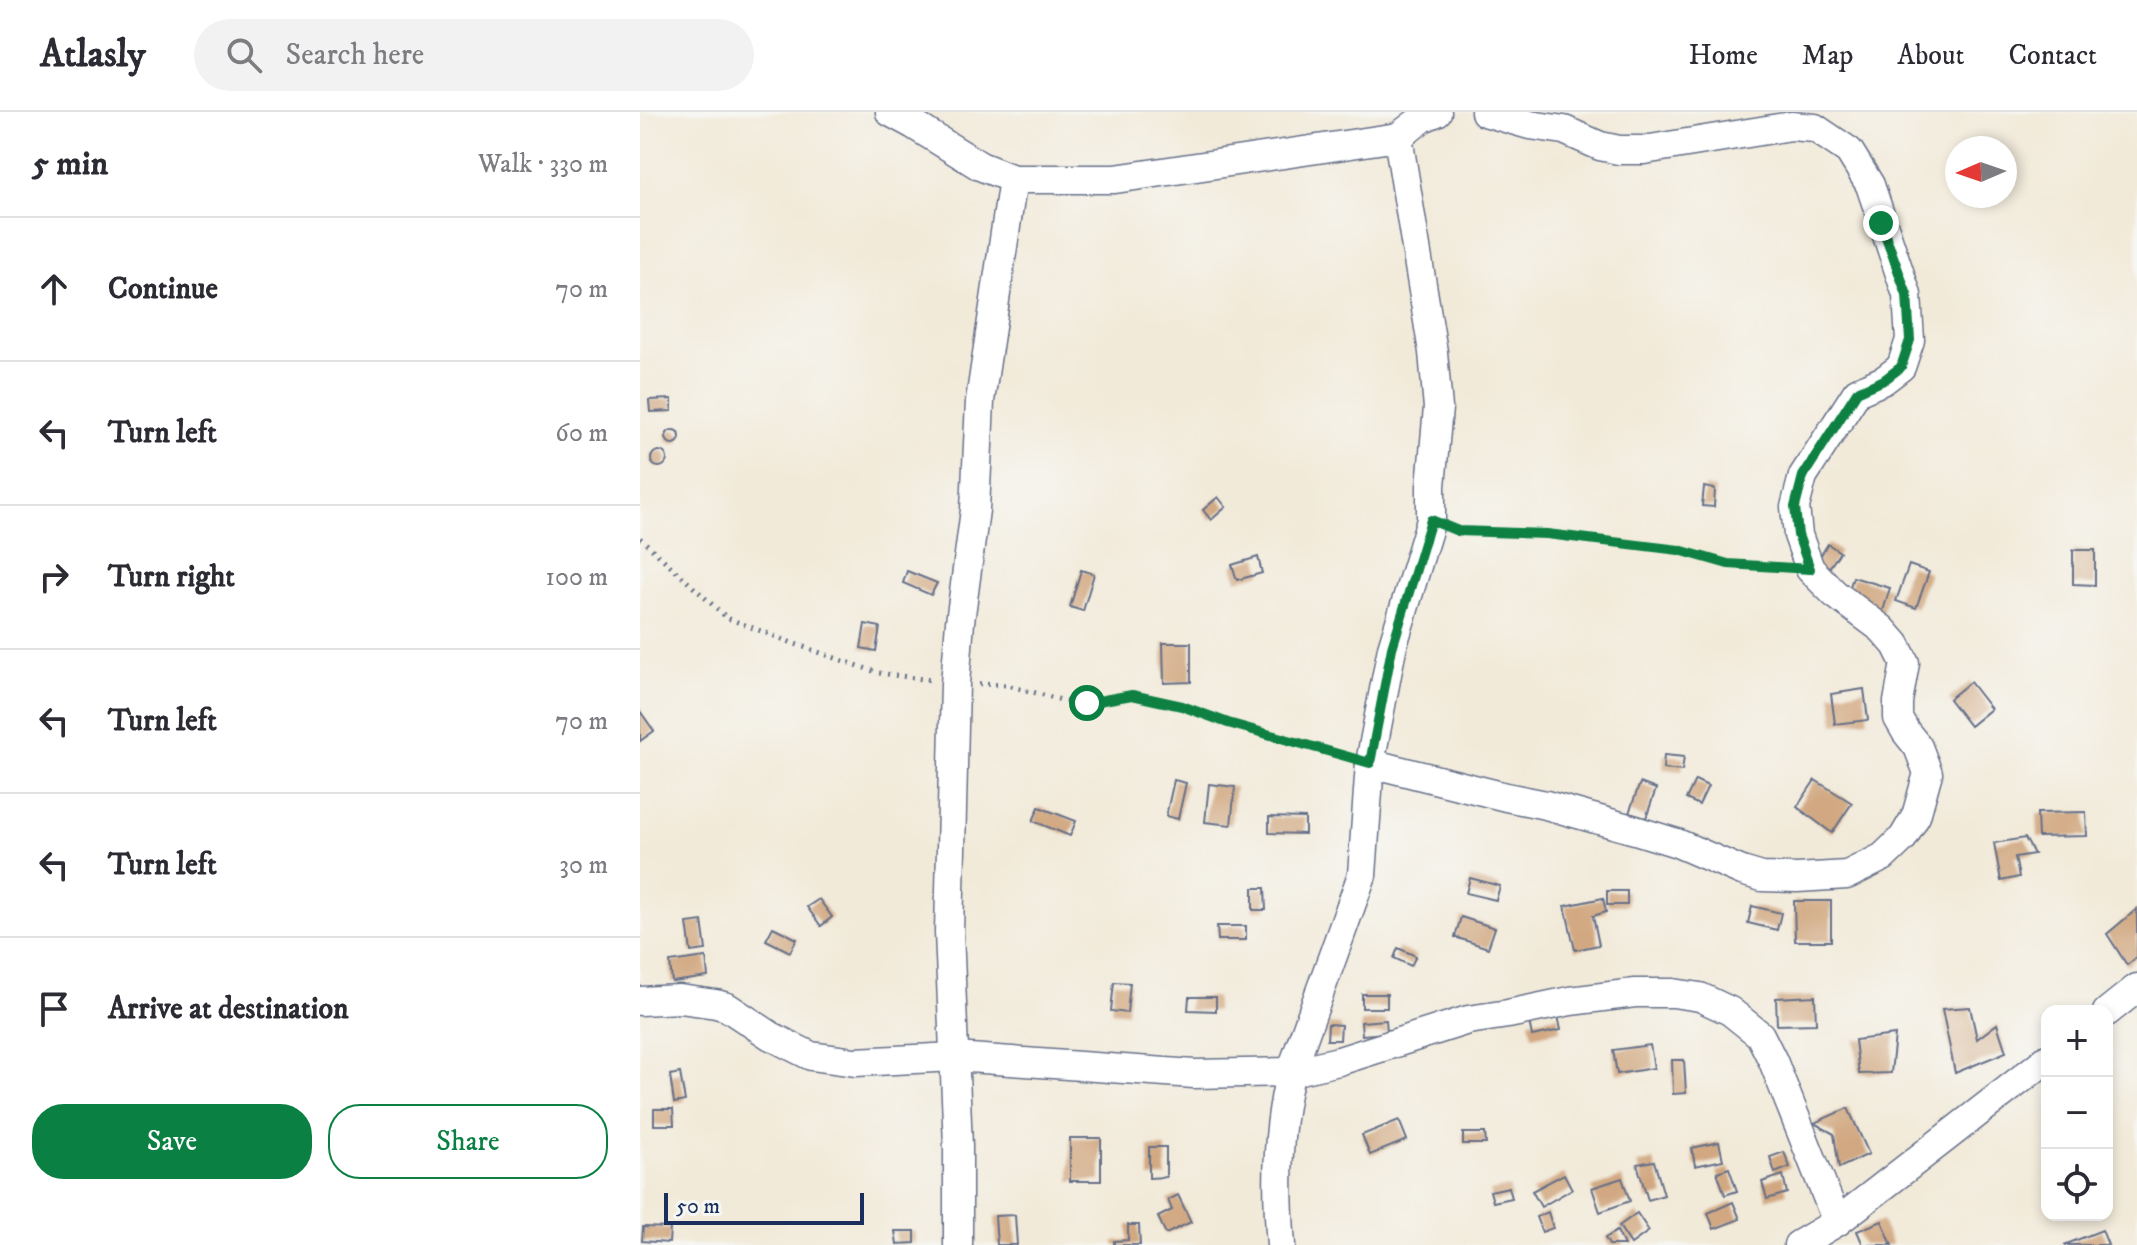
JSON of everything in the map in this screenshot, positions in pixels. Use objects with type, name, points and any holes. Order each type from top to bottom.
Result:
[{"type":"street","points":[[890,112],[980,166],[1013,179],[1115,179],[1398,137],[1423,118],[1437,112]]},
{"type":"street","points":[[1370,763],[1546,805],[1635,830],[1762,877],[1797,878],[1847,875],[1883,857],[1903,838],[1916,816],[1928,773],[1918,747],[1898,718],[1905,663],[1896,645],[1882,629],[1835,594],[1810,569],[1798,535],[1795,507],[1803,476],[1857,392],[1884,380],[1901,367],[1910,340],[1907,295],[1870,185],[1849,151],[1815,128],[1791,126],[1644,150],[1619,150],[1600,146],[1564,130],[1530,125],[1485,112]]},
{"type":"street","points":[[1281,1245],[1278,1151],[1283,1101],[1362,875],[1370,763],[1392,648],[1431,520],[1438,408],[1433,352],[1398,137]]},
{"type":"street","points":[[958,1245],[958,1146],[949,932],[955,684],[975,510],[980,401],[1013,179]]},
{"type":"street","points":[[2113,1007],[2137,988]]},
{"type":"street","points":[[640,1001],[680,999],[727,1007],[771,1036],[811,1056],[855,1062],[955,1057],[1179,1073],[1291,1072],[1339,1061],[1468,1020],[1570,1001],[1635,993],[1700,997],[1730,1011],[1760,1035],[1837,1222]]},
{"type":"street","points":[[1798,1245],[1837,1222],[2041,1064]]},
{"type":"path","points":[[1431,520],[1458,531],[1547,534],[1679,550],[1728,564],[1810,569]]},
{"type":"path","points":[[640,538],[727,618],[879,673],[955,684],[1007,685],[1065,701],[1087,703],[1132,695],[1182,706],[1228,723],[1370,763]]},
{"type":"building","points":[[672,399],[672,411],[650,412],[649,400]]},
{"type":"building","points":[[673,430],[680,437],[673,444],[666,437]]},
{"type":"building","points":[[656,451],[662,451],[667,459],[665,465],[656,467],[651,462],[651,456]]},
{"type":"building","points":[[1704,487],[1715,489],[1714,507],[1702,506]]},
{"type":"building","points":[[1218,497],[1226,507],[1211,520],[1203,510]]},
{"type":"building","points":[[1828,544],[1840,552],[1825,574],[1814,566]]},
{"type":"building","points":[[2073,550],[2095,550],[2095,585],[2073,584]]},
{"type":"building","points":[[1258,557],[1262,573],[1237,580],[1232,565]]},
{"type":"building","points":[[1909,565],[1929,572],[1916,608],[1896,601]]},
{"type":"building","points":[[1081,570],[1094,574],[1083,611],[1070,607]]},
{"type":"building","points":[[907,571],[937,583],[931,595],[903,583]]},
{"type":"building","points":[[1853,577],[1890,588],[1883,611],[1846,600]]},
{"type":"building","points":[[865,624],[880,627],[876,651],[861,648]]},
{"type":"building","points":[[1163,643],[1191,643],[1191,682],[1164,683]]},
{"type":"building","points":[[1970,682],[1991,709],[1970,726],[1949,699]]},
{"type":"building","points":[[1864,689],[1868,720],[1835,724],[1831,694]]},
{"type":"building","points":[[640,711],[654,731],[640,741]]},
{"type":"building","points":[[1664,755],[1684,757],[1682,771],[1663,769]]},
{"type":"building","points":[[1174,780],[1186,783],[1178,819],[1166,816]]},
{"type":"building","points":[[1695,780],[1708,786],[1699,805],[1686,799]]},
{"type":"building","points":[[1815,780],[1852,803],[1832,833],[1797,807]]},
{"type":"building","points":[[1640,783],[1656,789],[1646,818],[1629,813]]},
{"type":"building","points":[[1209,784],[1235,787],[1231,825],[1205,822]]},
{"type":"building","points":[[1039,807],[1076,821],[1070,836],[1033,821]]},
{"type":"building","points":[[2086,812],[2087,836],[2038,837],[2037,813]]},
{"type":"building","points":[[1269,817],[1305,818],[1305,834],[1269,833]]},
{"type":"building","points":[[2025,838],[2034,854],[2015,857],[2019,877],[2001,881],[1994,843]]},
{"type":"building","points":[[1470,878],[1500,886],[1496,900],[1466,893]]},
{"type":"building","points":[[1253,888],[1265,888],[1266,910],[1253,910]]},
{"type":"building","points":[[1607,891],[1627,891],[1627,905],[1607,905]]},
{"type":"building","points":[[1603,898],[1606,912],[1593,916],[1599,945],[1575,950],[1565,906]]},
{"type":"building","points":[[819,899],[832,917],[821,926],[807,907]]},
{"type":"building","points":[[1794,901],[1831,901],[1831,941],[1795,941]]},
{"type":"building","points":[[1752,906],[1781,913],[1777,930],[1748,923]]},
{"type":"building","points":[[2137,909],[2137,957],[2127,965],[2107,934]]},
{"type":"building","points":[[1461,917],[1495,928],[1488,948],[1455,937]]},
{"type":"building","points":[[702,921],[706,950],[691,952],[687,923]]},
{"type":"building","points":[[1217,926],[1246,926],[1246,940],[1218,940]]},
{"type":"building","points":[[773,927],[797,939],[790,952],[766,940]]},
{"type":"building","points":[[1398,948],[1416,956],[1411,966],[1394,958]]},
{"type":"building","points":[[706,957],[708,977],[672,982],[670,962]]},
{"type":"building","points":[[1114,982],[1130,983],[1127,1013],[1111,1011]]},
{"type":"building","points":[[1362,994],[1387,994],[1387,1008],[1362,1008]]},
{"type":"building","points":[[1815,996],[1816,1024],[1777,1025],[1776,998]]},
{"type":"building","points":[[1189,997],[1216,997],[1216,1011],[1188,1010]]},
{"type":"building","points":[[1970,1007],[1977,1039],[1997,1024],[2006,1052],[1955,1073],[1942,1009]]},
{"type":"building","points":[[1558,1016],[1561,1030],[1532,1036],[1529,1021]]},
{"type":"building","points":[[1386,1020],[1387,1033],[1362,1035],[1361,1022]]},
{"type":"building","points":[[1328,1024],[1341,1025],[1340,1040],[1327,1040]]},
{"type":"building","points":[[1895,1035],[1891,1073],[1859,1074],[1855,1040]]},
{"type":"building","points":[[1650,1045],[1654,1068],[1617,1074],[1613,1050]]},
{"type":"building","points":[[1672,1060],[1684,1060],[1686,1093],[1673,1094]]},
{"type":"building","points":[[680,1073],[685,1101],[674,1103],[670,1075]]},
{"type":"building","points":[[1848,1108],[1869,1154],[1839,1168],[1834,1134],[1814,1123]]},
{"type":"building","points":[[654,1109],[673,1109],[674,1125],[654,1125]]},
{"type":"building","points":[[1399,1120],[1407,1140],[1370,1155],[1362,1135]]},
{"type":"building","points":[[1463,1133],[1485,1133],[1486,1144],[1463,1144]]},
{"type":"building","points":[[1070,1138],[1101,1138],[1101,1181],[1070,1181]]},
{"type":"building","points":[[1719,1142],[1723,1160],[1695,1166],[1692,1148]]},
{"type":"building","points":[[1149,1147],[1166,1147],[1166,1177],[1149,1178]]},
{"type":"building","points":[[1784,1152],[1790,1167],[1775,1173],[1770,1157]]},
{"type":"building","points":[[1654,1161],[1664,1195],[1648,1200],[1637,1164]]},
{"type":"building","points":[[1729,1168],[1737,1191],[1725,1195],[1717,1172]]},
{"type":"building","points":[[1564,1174],[1572,1189],[1541,1207],[1532,1191]]},
{"type":"building","points":[[1783,1175],[1787,1193],[1767,1199],[1762,1182]]},
{"type":"building","points":[[1622,1178],[1630,1201],[1600,1212],[1592,1188]]},
{"type":"building","points":[[1509,1187],[1512,1198],[1493,1202],[1490,1191]]},
{"type":"building","points":[[1178,1195],[1191,1222],[1166,1234],[1158,1217],[1172,1210],[1168,1200]]},
{"type":"building","points":[[1733,1202],[1740,1219],[1714,1229],[1708,1213]]},
{"type":"building","points":[[1548,1212],[1553,1228],[1542,1232],[1536,1217]]},
{"type":"building","points":[[1637,1213],[1649,1231],[1631,1244],[1619,1226]]},
{"type":"building","points":[[1015,1215],[1017,1245],[997,1245],[995,1216]]},
{"type":"building","points":[[1882,1221],[1892,1245],[1863,1245],[1857,1231]]},
{"type":"building","points":[[1128,1225],[1139,1225],[1140,1245],[1114,1245],[1114,1241],[1128,1240]]},
{"type":"building","points":[[643,1227],[670,1228],[669,1243],[642,1241]]},
{"type":"building","points":[[2102,1230],[2108,1245],[2064,1245]]},
{"type":"building","points":[[895,1231],[915,1231],[915,1243],[897,1244]]},
{"type":"building","points":[[1617,1231],[1624,1245],[1609,1245],[1605,1238]]},
{"type":"route","points":[[1087,703],[1132,695],[1182,706],[1228,723],[1370,763],[1392,648],[1431,520],[1458,531],[1547,534],[1679,550],[1728,564],[1810,569],[1798,535],[1795,507],[1803,476],[1857,392],[1884,380],[1901,367],[1910,340],[1907,295],[1881,223]]}]
